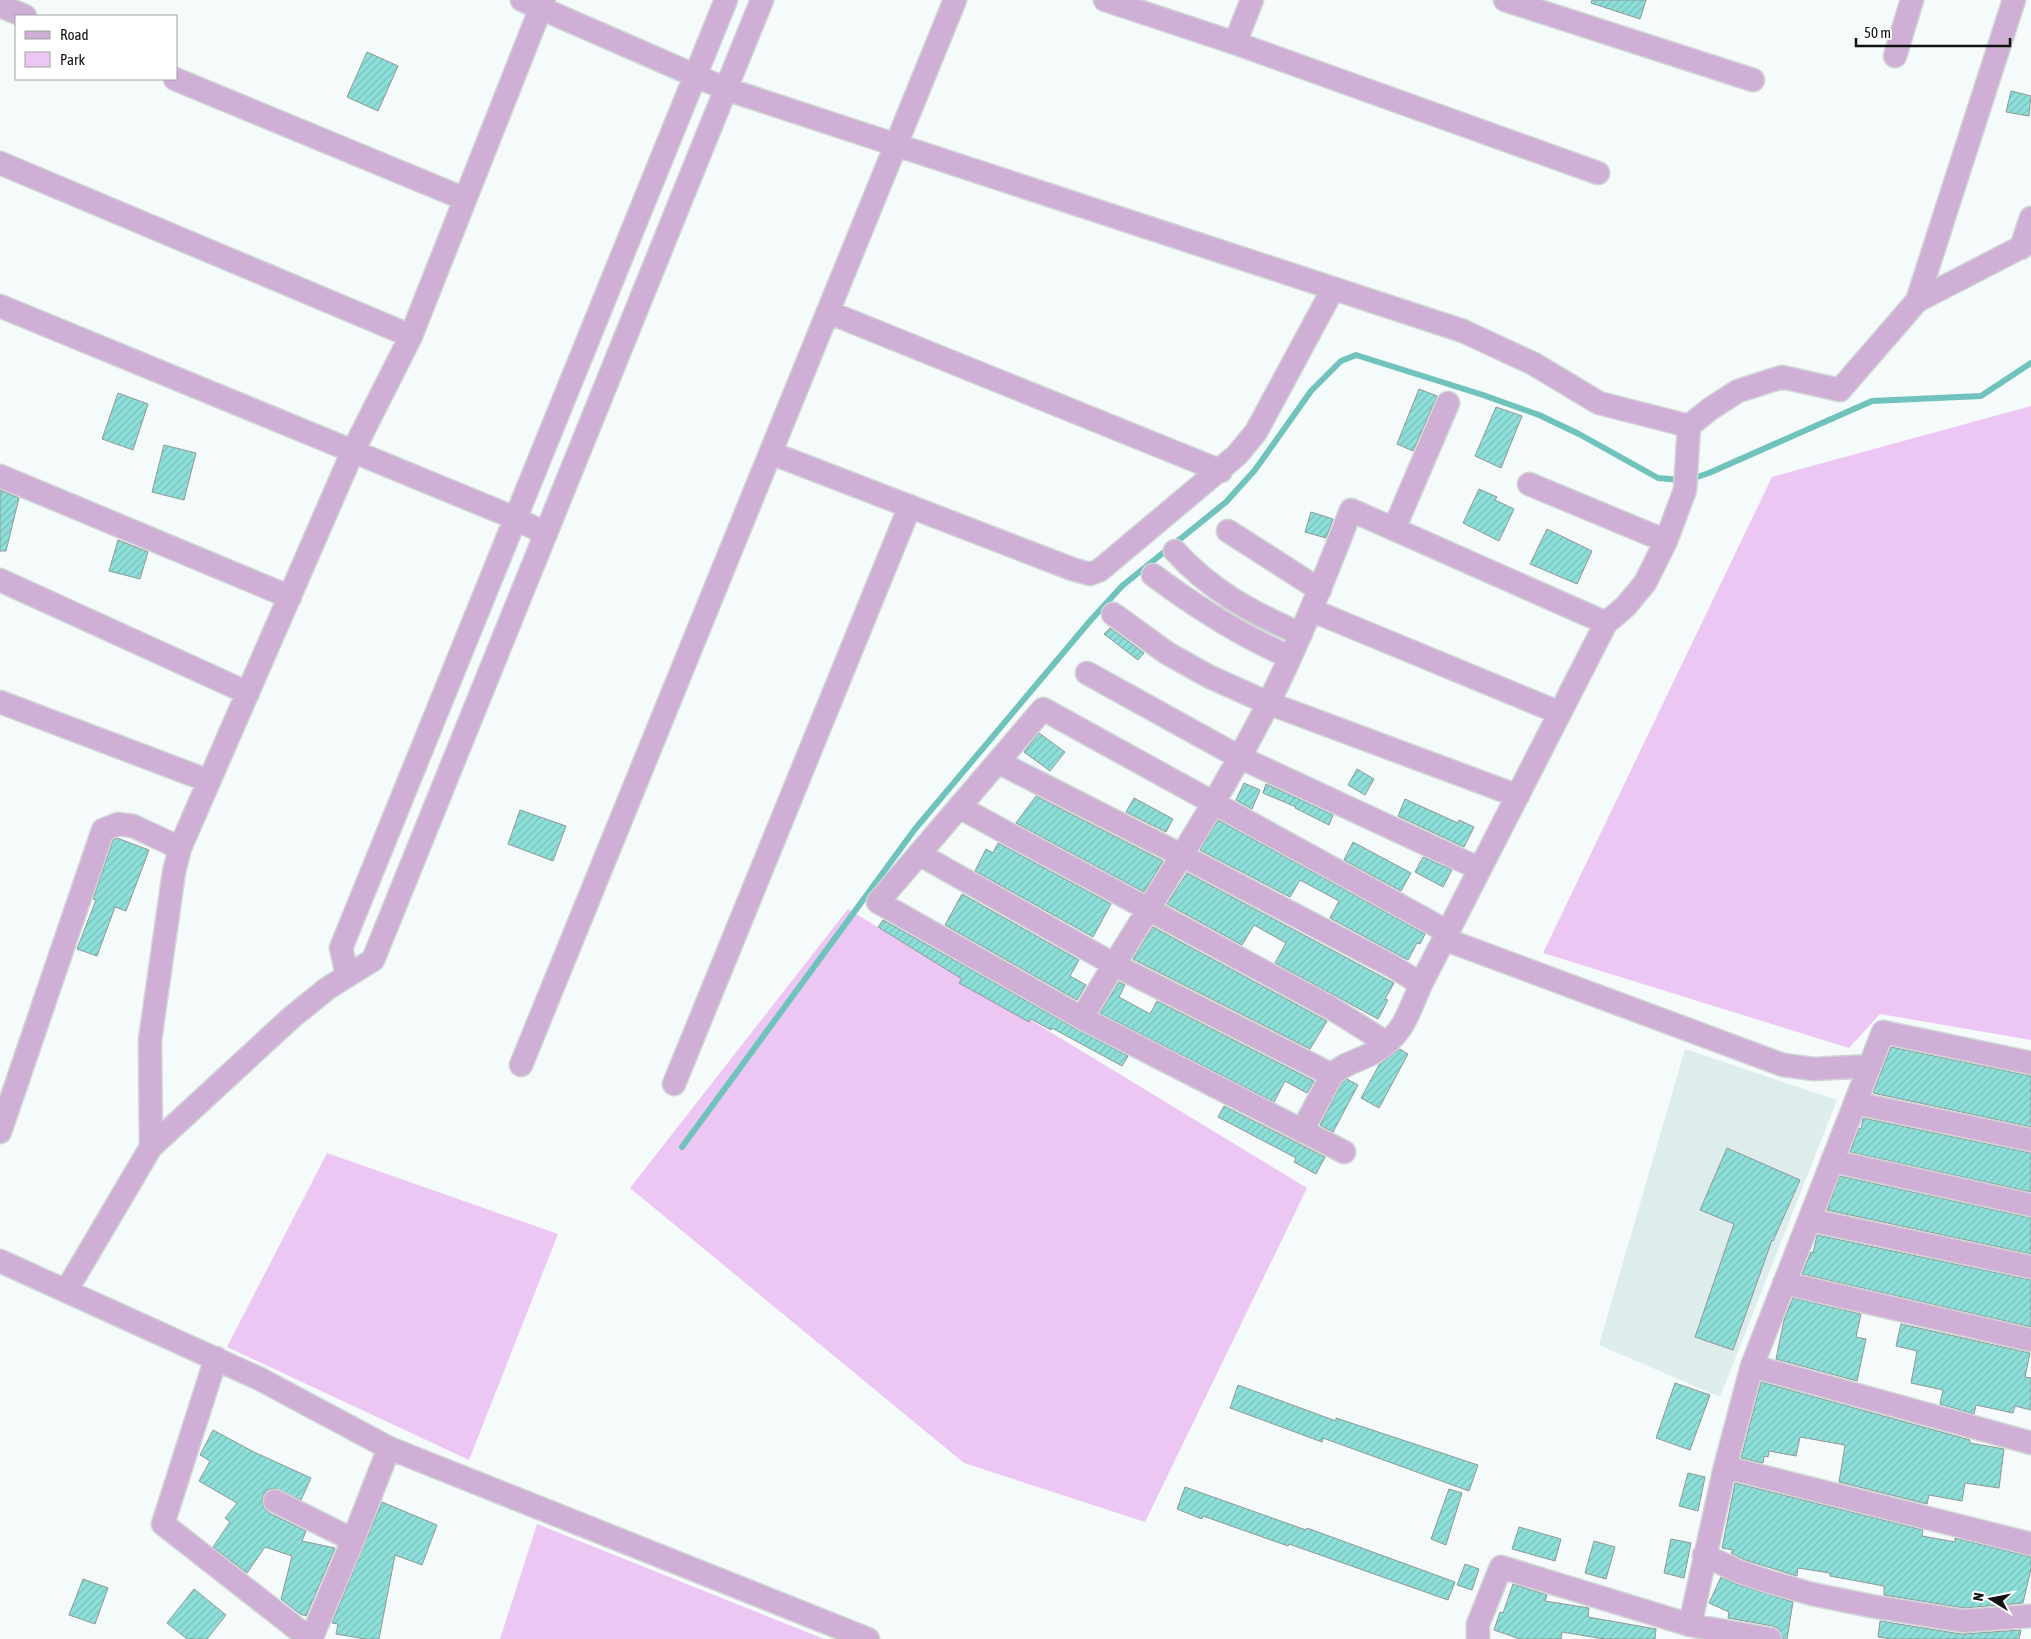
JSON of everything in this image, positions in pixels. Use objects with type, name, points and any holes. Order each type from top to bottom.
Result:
[{"type":"street","points":[[347,975],[341,948],[726,0]]},
{"type":"street","points":[[66,1291],[151,1147],[292,1017],[347,975],[374,960],[762,0]]},
{"type":"street","points":[[521,1065],[955,0]]},
{"type":"street","points":[[1234,42],[1252,0]]},
{"type":"street","points":[[1505,0],[1753,80]]},
{"type":"street","points":[[1895,56],[1912,0]]},
{"type":"street","points":[[1917,301],[2014,0]]},
{"type":"street","points":[[1110,1],[1234,42],[1598,173]]},
{"type":"street","points":[[151,1147],[150,1040],[174,872],[180,848],[353,451],[410,336],[465,199],[536,2],[695,77],[726,89],[1463,331],[1534,364],[1599,402],[1689,426]]},
{"type":"street","points":[[0,6],[22,15]]},
{"type":"street","points":[[177,80],[465,199]]},
{"type":"street","points":[[0,163],[410,336]]},
{"type":"street","points":[[1302,1131],[1332,1075],[1339,1068],[1372,1053],[1402,1028],[1421,984],[1606,623],[1625,607],[1645,583],[1666,541],[1687,480],[1689,426],[1710,408],[1738,391],[1782,377],[1840,390],[1917,301],[2026,245],[2031,218]]},
{"type":"street","points":[[771,453],[1072,569],[1090,574],[1100,570],[1238,455],[1256,432],[1333,288]]},
{"type":"street","points":[[0,306],[515,518],[546,534]]},
{"type":"street","points":[[828,312],[1221,471]]},
{"type":"street","points":[[1394,528],[1448,403]]},
{"type":"street","points":[[0,476],[290,597]]},
{"type":"street","points":[[1529,484],[1666,541]]},
{"type":"street","points":[[674,1084],[910,506]]},
{"type":"street","points":[[1082,1018],[1212,803],[1268,703],[1320,590],[1351,510],[1606,623]]},
{"type":"street","points":[[1228,531],[1320,590]]},
{"type":"street","points":[[1174,551],[1193,571],[1249,610],[1301,634]]},
{"type":"street","points":[[1153,575],[1198,607],[1259,644],[1290,657]]},
{"type":"street","points":[[0,580],[248,693]]},
{"type":"street","points":[[1311,610],[1560,713]]},
{"type":"street","points":[[1113,614],[1167,654],[1186,665],[1268,703],[1518,796]]},
{"type":"street","points":[[1088,673],[1239,757],[1480,869]]},
{"type":"street","points":[[0,702],[209,780]]},
{"type":"street","points":[[1344,1152],[1082,1018],[878,902],[1043,709],[1446,936],[1783,1065],[1814,1069],[1869,1066]]},
{"type":"street","points":[[998,762],[1181,855],[1392,966],[1421,984]]},
{"type":"street","points":[[959,807],[1331,1008],[1387,1042]]},
{"type":"street","points":[[0,1132],[103,830],[118,824],[133,826],[180,848]]},
{"type":"street","points":[[919,854],[1114,964],[1332,1075]]},
{"type":"street","points":[[1690,1625],[1725,1466],[1752,1366],[1884,1032],[2031,1063]]},
{"type":"street","points":[[1855,1103],[2031,1140]]},
{"type":"street","points":[[1832,1161],[2031,1205]]},
{"type":"street","points":[[1810,1220],[2031,1267]]},
{"type":"street","points":[[0,1261],[260,1378],[388,1448],[868,1639]]},
{"type":"street","points":[[1784,1283],[2031,1340]]},
{"type":"street","points":[[216,1358],[164,1524],[311,1639],[353,1540],[388,1448]]},
{"type":"street","points":[[1752,1366],[2031,1443]]},
{"type":"street","points":[[1725,1466],[2031,1544]]},
{"type":"street","points":[[275,1501],[353,1540]]},
{"type":"street","points":[[1704,1555],[1740,1572],[1770,1582],[1812,1594],[1871,1606],[1963,1621],[2031,1616]]},
{"type":"street","points":[[1478,1639],[1476,1635],[1478,1624],[1501,1567],[1690,1625],[1770,1639]]},
{"type":"shaded area","points":[[1685,1049],[1837,1100],[1720,1397],[1599,1345]]},
{"type":"green space","points":[[2031,406],[2031,1040],[1880,1014],[1849,1048],[1543,953],[1772,477]]},
{"type":"green space","points":[[848,909],[1307,1188],[1145,1522],[964,1463],[630,1188]]},
{"type":"green space","points":[[327,1153],[558,1234],[469,1460],[227,1347]]},
{"type":"green space","points":[[537,1524],[824,1639],[500,1639]]},
{"type":"building","points":[[1592,0],[1646,0],[1640,19],[1591,3]]},
{"type":"building","points":[[367,52],[398,66],[378,111],[347,97]]},
{"type":"building","points":[[2011,91],[2031,96],[2029,116],[2006,112]]},
{"type":"building","points":[[1419,389],[1437,396],[1413,451],[1397,444]]},
{"type":"building","points":[[118,393],[148,404],[133,450],[102,439]]},
{"type":"building","points":[[1496,407],[1522,416],[1501,468],[1475,456]]},
{"type":"building","points":[[164,445],[196,453],[184,500],[152,492]]},
{"type":"building","points":[[1479,489],[1497,497],[1495,500],[1514,509],[1499,541],[1463,523]]},
{"type":"building","points":[[0,490],[19,498],[6,551],[0,551]]},
{"type":"building","points":[[1311,512],[1333,519],[1326,538],[1305,532]]},
{"type":"building","points":[[1547,529],[1592,551],[1577,584],[1530,564]]},
{"type":"building","points":[[118,540],[148,552],[140,579],[109,571]]},
{"type":"building","points":[[1110,628],[1144,653],[1138,660],[1104,634]]},
{"type":"building","points":[[1039,733],[1065,752],[1050,771],[1024,752]]},
{"type":"building","points":[[1357,769],[1374,779],[1365,795],[1348,785]]},
{"type":"building","points":[[1244,783],[1260,790],[1252,809],[1236,800]]},
{"type":"building","points":[[1266,784],[1333,815],[1329,825],[1296,807],[1263,793]]},
{"type":"building","points":[[1036,796],[1163,861],[1144,892],[1016,823]]},
{"type":"building","points":[[1134,798],[1173,819],[1166,832],[1126,812]]},
{"type":"building","points":[[1405,799],[1458,823],[1459,820],[1474,827],[1464,847],[1398,816]]},
{"type":"building","points":[[520,810],[566,826],[553,861],[508,844]]},
{"type":"building","points":[[1218,820],[1425,934],[1420,944],[1417,943],[1408,960],[1330,918],[1339,901],[1300,880],[1290,897],[1200,850]]},
{"type":"building","points":[[117,838],[149,850],[126,911],[115,907],[97,956],[77,949],[96,900],[93,899],[113,840]]},
{"type":"building","points":[[1353,842],[1411,873],[1401,891],[1344,860]]},
{"type":"building","points":[[998,843],[1111,904],[1093,937],[975,871],[986,849],[993,853]]},
{"type":"building","points":[[1423,857],[1452,870],[1443,887],[1415,872]]},
{"type":"building","points":[[1187,873],[1394,983],[1385,999],[1388,1000],[1378,1019],[1275,963],[1286,943],[1254,925],[1242,945],[1167,904]]},
{"type":"building","points":[[962,894],[1079,960],[1070,976],[1086,985],[1077,1000],[945,925]]},
{"type":"building","points":[[883,920],[1076,1029],[1128,1056],[1122,1066],[1052,1028],[1051,1030],[1031,1019],[1029,1022],[959,983],[962,979],[878,927]]},
{"type":"building","points":[[1153,927],[1327,1021],[1310,1049],[1133,959]]},
{"type":"building","points":[[1119,982],[1125,985],[1119,997],[1150,1014],[1157,1001],[1314,1081],[1307,1093],[1285,1081],[1274,1102],[1100,1013]]},
{"type":"building","points":[[1891,1047],[2031,1076],[2031,1127],[1873,1093]]},
{"type":"building","points":[[1400,1049],[1408,1054],[1379,1108],[1361,1098],[1379,1065]]},
{"type":"building","points":[[1347,1079],[1358,1085],[1333,1132],[1320,1125],[1342,1083]]},
{"type":"building","points":[[1224,1106],[1325,1157],[1316,1174],[1294,1162],[1296,1158],[1218,1117]]},
{"type":"building","points":[[1863,1118],[2031,1153],[2031,1192],[1850,1152],[1859,1128],[1861,1129]]},
{"type":"building","points":[[1727,1148],[1800,1180],[1772,1240],[1733,1350],[1695,1337],[1734,1224],[1700,1210]]},
{"type":"building","points":[[1840,1176],[2031,1218],[2031,1254],[1827,1210]]},
{"type":"building","points":[[1817,1235],[2031,1280],[2031,1327],[1802,1274],[1811,1252],[1813,1253]]},
{"type":"building","points":[[1793,1298],[1861,1314],[1856,1337],[1866,1339],[1857,1381],[1776,1359],[1784,1320]]},
{"type":"building","points":[[1901,1324],[2030,1353],[2025,1377],[2031,1378],[2031,1410],[2015,1406],[2013,1413],[1976,1405],[1974,1414],[1940,1404],[1943,1390],[1911,1383],[1917,1351],[1896,1346]]},
{"type":"building","points":[[1761,1382],[1970,1440],[1970,1443],[2004,1449],[1999,1488],[1965,1483],[1962,1501],[1929,1495],[1927,1504],[1839,1482],[1845,1445],[1800,1437],[1796,1456],[1769,1451],[1768,1457],[1764,1456],[1763,1463],[1741,1458]]},
{"type":"building","points":[[1675,1383],[1710,1395],[1690,1450],[1656,1438]]},
{"type":"building","points":[[1238,1385],[1336,1421],[1336,1418],[1478,1465],[1469,1491],[1323,1438],[1322,1442],[1230,1408]]},
{"type":"building","points":[[213,1430],[254,1452],[311,1478],[301,1500],[275,1488],[267,1490],[262,1501],[264,1508],[269,1513],[306,1531],[302,1541],[335,1548],[306,1616],[300,1614],[281,1599],[292,1556],[265,1547],[247,1573],[213,1547],[230,1522],[225,1518],[237,1503],[199,1481],[210,1461],[200,1455]]},
{"type":"building","points":[[1688,1473],[1705,1477],[1698,1511],[1679,1506]]},
{"type":"building","points":[[1735,1483],[1923,1530],[1922,1536],[1955,1542],[1955,1538],[2031,1557],[2031,1569],[2023,1603],[1964,1608],[1884,1595],[1884,1586],[1830,1576],[1830,1573],[1798,1568],[1797,1576],[1745,1560],[1731,1553],[1733,1550],[1722,1548]]},
{"type":"building","points":[[1185,1487],[1306,1530],[1307,1528],[1455,1582],[1448,1600],[1289,1544],[1288,1546],[1203,1516],[1202,1519],[1177,1509]]},
{"type":"building","points":[[1449,1489],[1462,1493],[1446,1545],[1431,1539]]},
{"type":"building","points":[[382,1502],[437,1525],[422,1565],[395,1555],[379,1639],[365,1639],[336,1634],[338,1624],[332,1623]]},
{"type":"building","points":[[1519,1527],[1561,1539],[1555,1561],[1512,1549]]},
{"type":"building","points":[[1671,1539],[1691,1543],[1684,1578],[1664,1573]]},
{"type":"building","points":[[1594,1541],[1615,1547],[1606,1579],[1585,1573]]},
{"type":"building","points":[[1465,1564],[1479,1569],[1472,1590],[1457,1585]]},
{"type":"building","points":[[1721,1577],[1736,1584],[1793,1602],[1787,1639],[1783,1639],[1779,1629],[1773,1626],[1728,1618],[1729,1612],[1709,1603]]},
{"type":"building","points":[[83,1579],[108,1588],[95,1624],[69,1615]]},
{"type":"building","points":[[1513,1584],[1547,1595],[1545,1601],[1589,1608],[1588,1617],[1656,1629],[1655,1639],[1604,1639],[1562,1632],[1561,1639],[1520,1639],[1494,1630],[1500,1612],[1503,1613]]},
{"type":"building","points":[[194,1589],[226,1615],[207,1639],[187,1639],[167,1623]]},
{"type":"building","points":[[1880,1621],[1961,1634],[2021,1630],[2019,1639],[1891,1639],[1878,1637]]},
{"type":"waterway","points":[[682,1147],[915,829],[1090,621],[1122,586],[1226,502],[1255,470],[1311,391],[1341,361],[1356,355],[1483,395],[1539,415],[1579,434],[1658,478],[1681,480]]},
{"type":"waterway","points":[[1691,479],[1709,473],[1872,401],[1981,396],[2031,363]]}]
